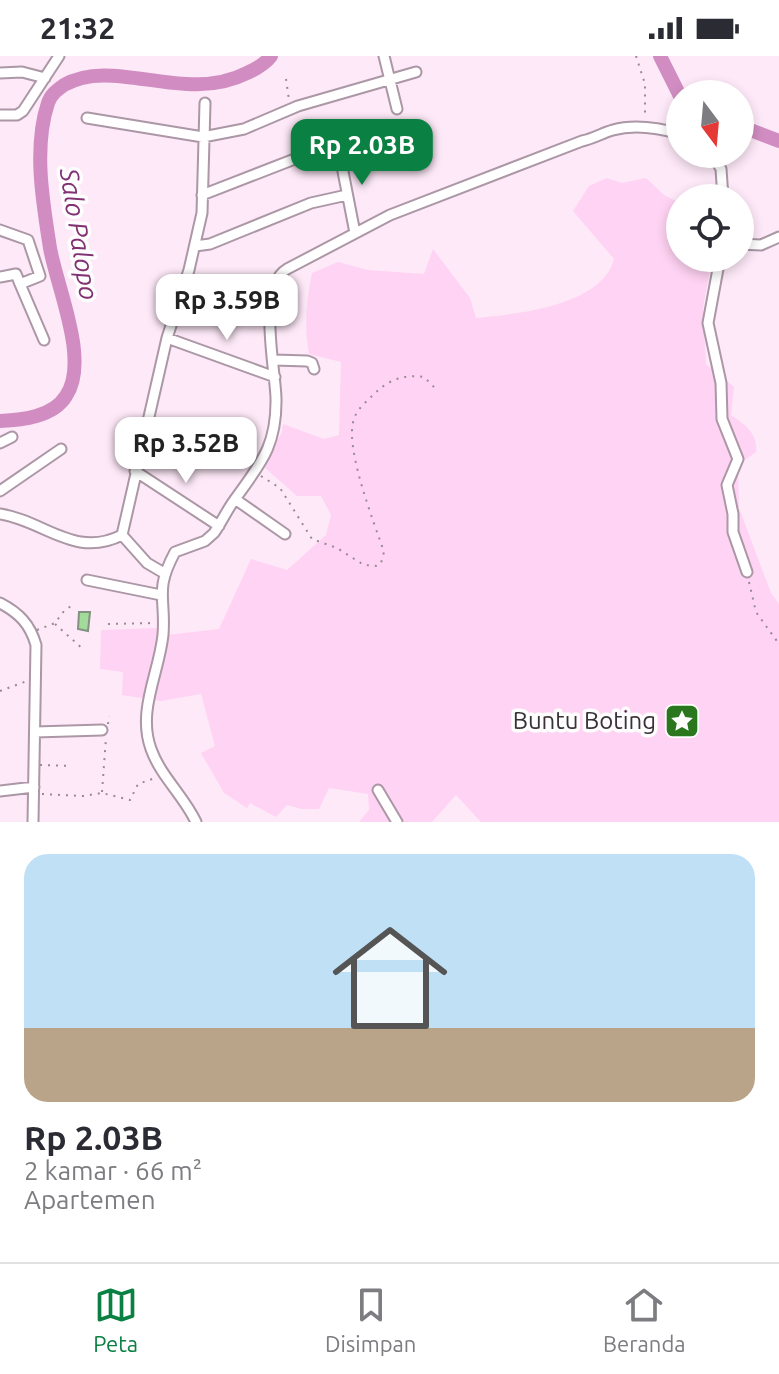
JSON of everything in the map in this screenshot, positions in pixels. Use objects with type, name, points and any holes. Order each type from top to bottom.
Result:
[{"type":"street","points":[[0,115],[22,112],[59,56]]},
{"type":"street","points":[[384,56],[397,109]]},
{"type":"street","points":[[0,73],[22,72],[45,78]]},
{"type":"street","points":[[87,118],[203,137],[244,129],[291,109],[416,72]]},
{"type":"street","points":[[122,535],[167,338],[202,213],[205,103]]},
{"type":"street","points":[[196,822],[164,776],[151,750],[146,728],[163,622],[161,595],[164,573],[176,551],[205,541],[219,526],[269,449],[274,433],[275,377],[270,306],[272,288],[279,274],[416,204],[521,163],[614,130],[645,128],[666,132]]},
{"type":"street","points":[[338,146],[355,233]]},
{"type":"street","points":[[202,195],[323,148]]},
{"type":"street","points":[[195,246],[210,244],[316,201],[347,195]]},
{"type":"street","points":[[0,230],[28,240],[40,276],[20,284]]},
{"type":"street","points":[[754,245],[779,237]]},
{"type":"street","points":[[717,272],[708,323],[719,368],[722,422],[738,459],[727,485],[733,532],[747,572]]},
{"type":"street","points":[[0,277],[16,274],[44,340]]},
{"type":"street","points":[[180,291],[270,306]]},
{"type":"street","points":[[167,338],[275,377]]},
{"type":"street","points":[[274,360],[307,361],[312,363],[314,369]]},
{"type":"street","points":[[0,443],[12,437]]},
{"type":"street","points":[[0,491],[61,449]]},
{"type":"street","points":[[135,471],[219,526]]},
{"type":"street","points":[[235,499],[285,534]]},
{"type":"street","points":[[0,514],[16,517],[81,543],[97,544],[122,535]]},
{"type":"street","points":[[122,535],[147,563],[164,573]]},
{"type":"street","points":[[87,580],[161,595]]},
{"type":"street","points":[[0,603],[19,614],[32,631],[36,645],[33,822]]},
{"type":"street","points":[[35,732],[102,730]]},
{"type":"street","points":[[0,791],[34,790]]},
{"type":"street","points":[[378,790],[397,822]]},
{"type":"path","points":[[636,56],[645,84],[645,128]]},
{"type":"path","points":[[286,79],[291,109]]},
{"type":"path","points":[[255,473],[280,488],[312,539],[337,548],[364,565],[377,566],[384,552],[354,453],[352,432],[355,415],[378,390],[398,377],[424,377],[434,387]]},
{"type":"path","points":[[747,572],[756,612],[779,644]]},
{"type":"path","points":[[32,631],[55,623],[71,606]]},
{"type":"path","points":[[108,624],[163,622]]},
{"type":"path","points":[[55,623],[84,650]]},
{"type":"path","points":[[0,691],[36,677]]},
{"type":"path","points":[[102,793],[109,716]]},
{"type":"path","points":[[35,765],[72,766]]},
{"type":"path","points":[[34,790],[83,796],[102,793],[130,800],[138,784],[164,776]]},
{"type":"shaded area","points":[[607,178],[622,183],[646,178],[666,196],[666,272],[709,272],[703,308],[706,364],[734,387],[731,415],[746,426],[755,440],[756,452],[738,465],[739,508],[771,593],[779,604],[779,822],[481,822],[456,795],[432,822],[359,822],[369,810],[368,794],[329,788],[319,809],[287,805],[276,817],[250,803],[247,808],[224,793],[201,753],[215,746],[201,694],[161,701],[122,695],[123,672],[100,669],[101,630],[158,628],[167,635],[219,629],[251,559],[287,570],[326,535],[331,515],[321,496],[297,496],[264,467],[283,424],[324,439],[339,435],[341,362],[309,354],[306,314],[312,273],[338,262],[368,270],[424,274],[433,249],[470,298],[476,318],[556,305],[593,287],[606,275],[614,259],[573,211],[589,186]]},
{"type":"building","points":[[79,612],[90,612],[88,631],[78,629]]},
{"type":"waterway","name":"Salo Palopo","points":[[0,421],[27,418],[53,409],[66,396],[75,364],[70,324],[50,248],[41,176],[43,120],[53,95],[64,85],[84,77],[105,75],[175,83],[223,82],[254,70],[271,56]]},
{"type":"waterway","name":"Salo Palopo","points":[[660,56],[672,80]]},
{"type":"waterway","name":"Salo Palopo","points":[[754,131],[779,141]]},
{"type":"place","name":"Buntu Boting","points":[[682,721]]}]
